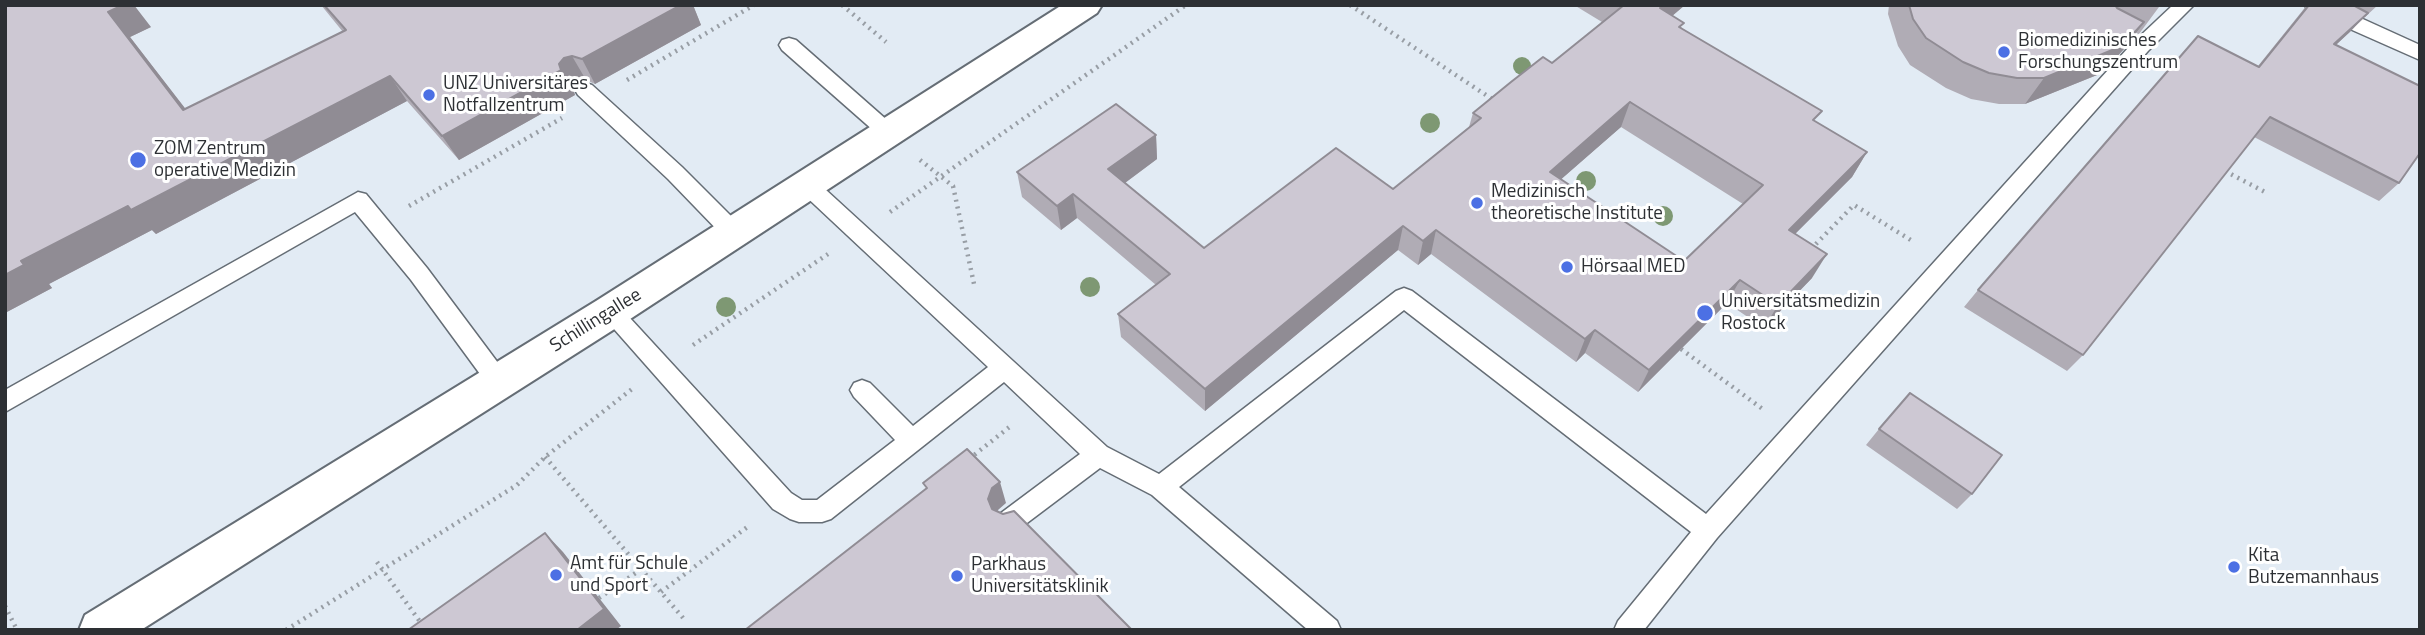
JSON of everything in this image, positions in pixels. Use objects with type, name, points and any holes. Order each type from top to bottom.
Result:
[{"type":"street","name":"Schillingallee","points":[[101,630],[610,312],[1086,5]]},
{"type":"lane","points":[[1627,630],[1708,530],[2141,46],[2185,5]]},
{"type":"lane","points":[[2315,5],[2420,53]]},
{"type":"lane","points":[[2107,29],[2141,46]]},
{"type":"lane","points":[[789,45],[889,133]]},
{"type":"lane","points":[[585,90],[676,173],[734,233]]},
{"type":"lane","points":[[807,185],[1098,455],[1161,487],[1328,630]]},
{"type":"lane","points":[[5,402],[358,200],[419,274],[499,382]]},
{"type":"lane","points":[[1161,487],[1404,297],[1708,530]]},
{"type":"lane","points":[[610,312],[782,501],[799,511],[822,511],[1003,369]]},
{"type":"lane","points":[[862,390],[912,442]]},
{"type":"lane","points":[[1010,522],[1098,455]]},
{"type":"path","points":[[842,5],[886,42]]},
{"type":"path","points":[[286,630],[517,485],[545,457],[660,366],[859,234],[1186,5]]},
{"type":"path","points":[[1350,5],[1504,107]]},
{"type":"path","points":[[2225,171],[2265,192]]},
{"type":"path","points":[[940,177],[953,186],[974,284],[940,310]]},
{"type":"path","points":[[1803,258],[1854,205],[1948,263]]},
{"type":"path","points":[[1681,349],[1796,433]]},
{"type":"path","points":[[960,466],[1041,403]]},
{"type":"path","points":[[545,457],[684,619]]},
{"type":"path","points":[[662,592],[782,501]]},
{"type":"path","points":[[377,562],[426,630]]},
{"type":"path","points":[[599,598],[643,568]]},
{"type":"path","points":[[5,606],[16,628]]},
{"type":"building","points":[[5,5],[123,5],[108,12],[183,110],[346,30],[324,5],[681,5],[582,59],[572,56],[564,58],[559,64],[561,70],[442,136],[390,76],[131,210],[128,206],[21,261],[24,265],[5,275]]},
{"type":"building","name":"Medizinisch theoretische Institute","points":[[1624,5],[1664,5],[1660,8],[1684,23],[1679,27],[1822,111],[1813,120],[1867,152],[1789,230],[1827,254],[1778,305],[1740,280],[1649,370],[1595,330],[1585,339],[1436,230],[1423,241],[1403,226],[1205,389],[1118,314],[1170,274],[1073,194],[1057,206],[1017,172],[1116,104],[1156,135],[1108,169],[1204,248],[1336,148],[1393,189],[1481,118],[1473,113],[1511,82],[1543,57],[1552,63]],"holes":[[[1630,102],[1763,185],[1684,261],[1550,172]]]},
{"type":"building","name":"Biomedizinisches Forschungszentrum","points":[[1909,5],[2115,5],[2144,22],[2122,46],[2044,78],[2017,78],[1989,73],[1963,62],[1926,38],[1913,19]]},
{"type":"building","points":[[2309,5],[2353,5],[2368,13],[2334,44],[2420,86],[2420,153],[2399,183],[2270,117],[2083,355],[1978,290],[2198,36],[2259,67]]},
{"type":"building","points":[[1910,393],[2002,455],[1972,494],[1879,429]]},
{"type":"building","name":"Parkhaus Universitätsklinik","points":[[967,449],[1000,482],[992,488],[988,499],[992,509],[1003,514],[1014,511],[1132,630],[745,630],[927,488],[923,483]]},
{"type":"building","name":"Amt für Schule und Sport","points":[[545,533],[604,609],[577,630],[408,630]]},
{"type":"place","name":"Biomedizinisches Forschungszentrum","points":[[2004,52]]},
{"type":"place","name":"UNZ Universitäres Notfallzentrum","points":[[429,95]]},
{"type":"place","name":"ZOM Zentrum operative Medizin","points":[[138,160]]},
{"type":"place","name":"Medizinisch theoretische Institute","points":[[1477,203]]},
{"type":"place","name":"Hörsaal MED","points":[[1567,267]]},
{"type":"place","name":"Universitätsmedizin Rostock","points":[[1705,313]]},
{"type":"place","name":"Kita Butzemannhaus","points":[[2234,567]]},
{"type":"place","name":"Amt für Schule und Sport","points":[[556,575]]},
{"type":"place","name":"Parkhaus Universitätsklinik","points":[[957,576]]}]
